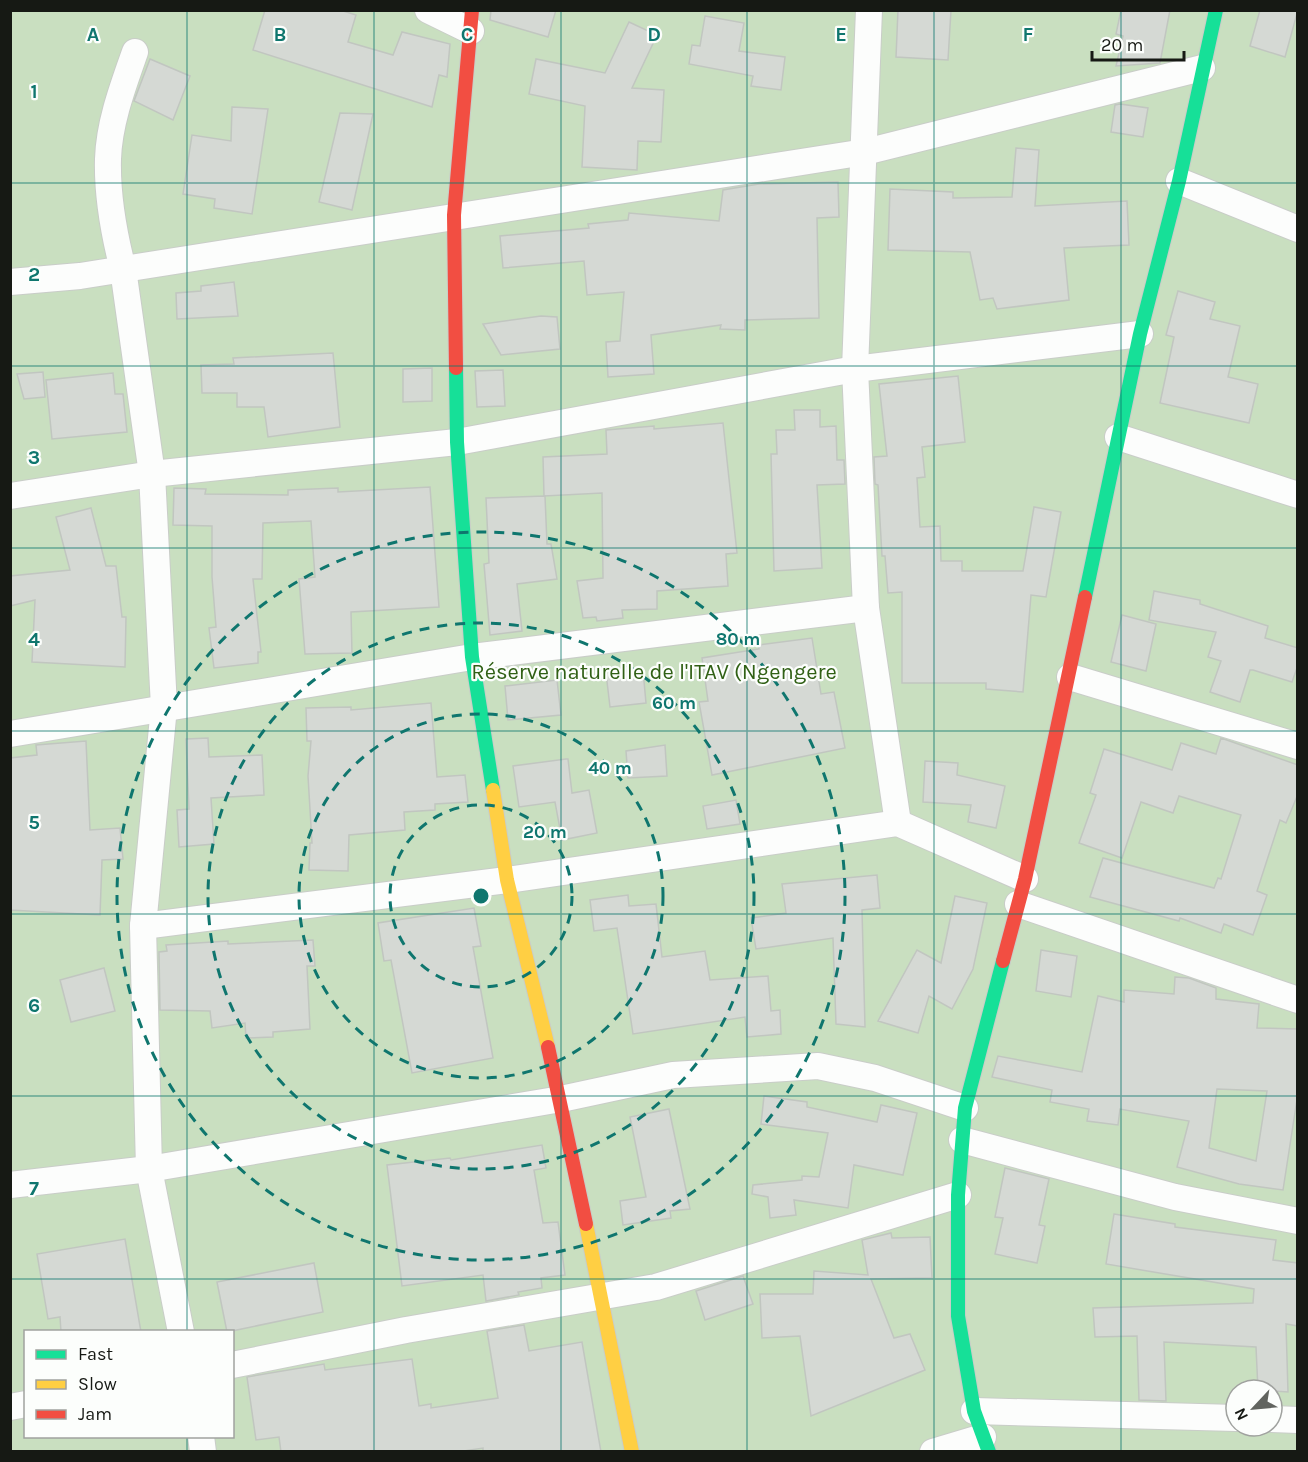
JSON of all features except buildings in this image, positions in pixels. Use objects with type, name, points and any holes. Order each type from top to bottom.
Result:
[{"type":"street","points":[[428,10],[472,21],[454,215],[457,442],[472,657],[507,880],[561,1099],[632,1452]]},
{"type":"street","points":[[869,10],[855,369],[866,608],[898,823]]},
{"type":"street","points":[[933,1452],[986,1444],[974,1411],[958,1316],[958,1195],[965,1108],[1025,879],[1070,677],[1140,334],[1179,181],[1216,10]]},
{"type":"street","points":[[135,52],[118,101],[108,159],[115,237],[123,269],[152,474],[164,707],[143,926],[149,1169],[181,1330]]},
{"type":"street","points":[[10,282],[123,269],[865,152],[1202,68]]},
{"type":"street","points":[[1179,181],[1298,229]]},
{"type":"street","points":[[10,496],[152,474],[457,442],[855,369],[1140,334]]},
{"type":"street","points":[[1118,437],[1298,495]]},
{"type":"street","points":[[10,734],[472,657],[866,608]]},
{"type":"street","points":[[1070,677],[1298,746]]},
{"type":"street","points":[[143,926],[507,880],[898,823],[1025,879]]},
{"type":"street","points":[[1018,904],[1298,1000]]},
{"type":"street","points":[[10,1185],[149,1169],[561,1099],[674,1075],[819,1066],[875,1078],[965,1108]]},
{"type":"street","points":[[962,1140],[1175,1197],[1298,1221]]},
{"type":"street","points":[[234,1365],[406,1330],[600,1299],[656,1287],[958,1195]]},
{"type":"street","points":[[974,1411],[1224,1418]]},
{"type":"green space","name":"Réserve naturelle de l'ITAV (Ngengere","points":[[10,11],[1297,11],[1297,1451],[11,1451]]},
{"type":"traffic: fast","points":[[1085,597],[1140,334],[1179,181],[1216,10]]},
{"type":"traffic: fast","points":[[456,368],[457,442],[472,657],[493,790]]},
{"type":"traffic: fast","points":[[989,1452],[974,1411],[958,1316],[958,1195],[965,1108],[1003,961]]},
{"type":"traffic: slow","points":[[493,790],[507,880],[548,1047]]},
{"type":"traffic: slow","points":[[586,1224],[632,1452]]},
{"type":"traffic: jam","points":[[456,368],[454,215],[472,10]]},
{"type":"traffic: jam","points":[[1003,961],[1025,879],[1085,597]]},
{"type":"traffic: jam","points":[[548,1047],[586,1224]]}]
